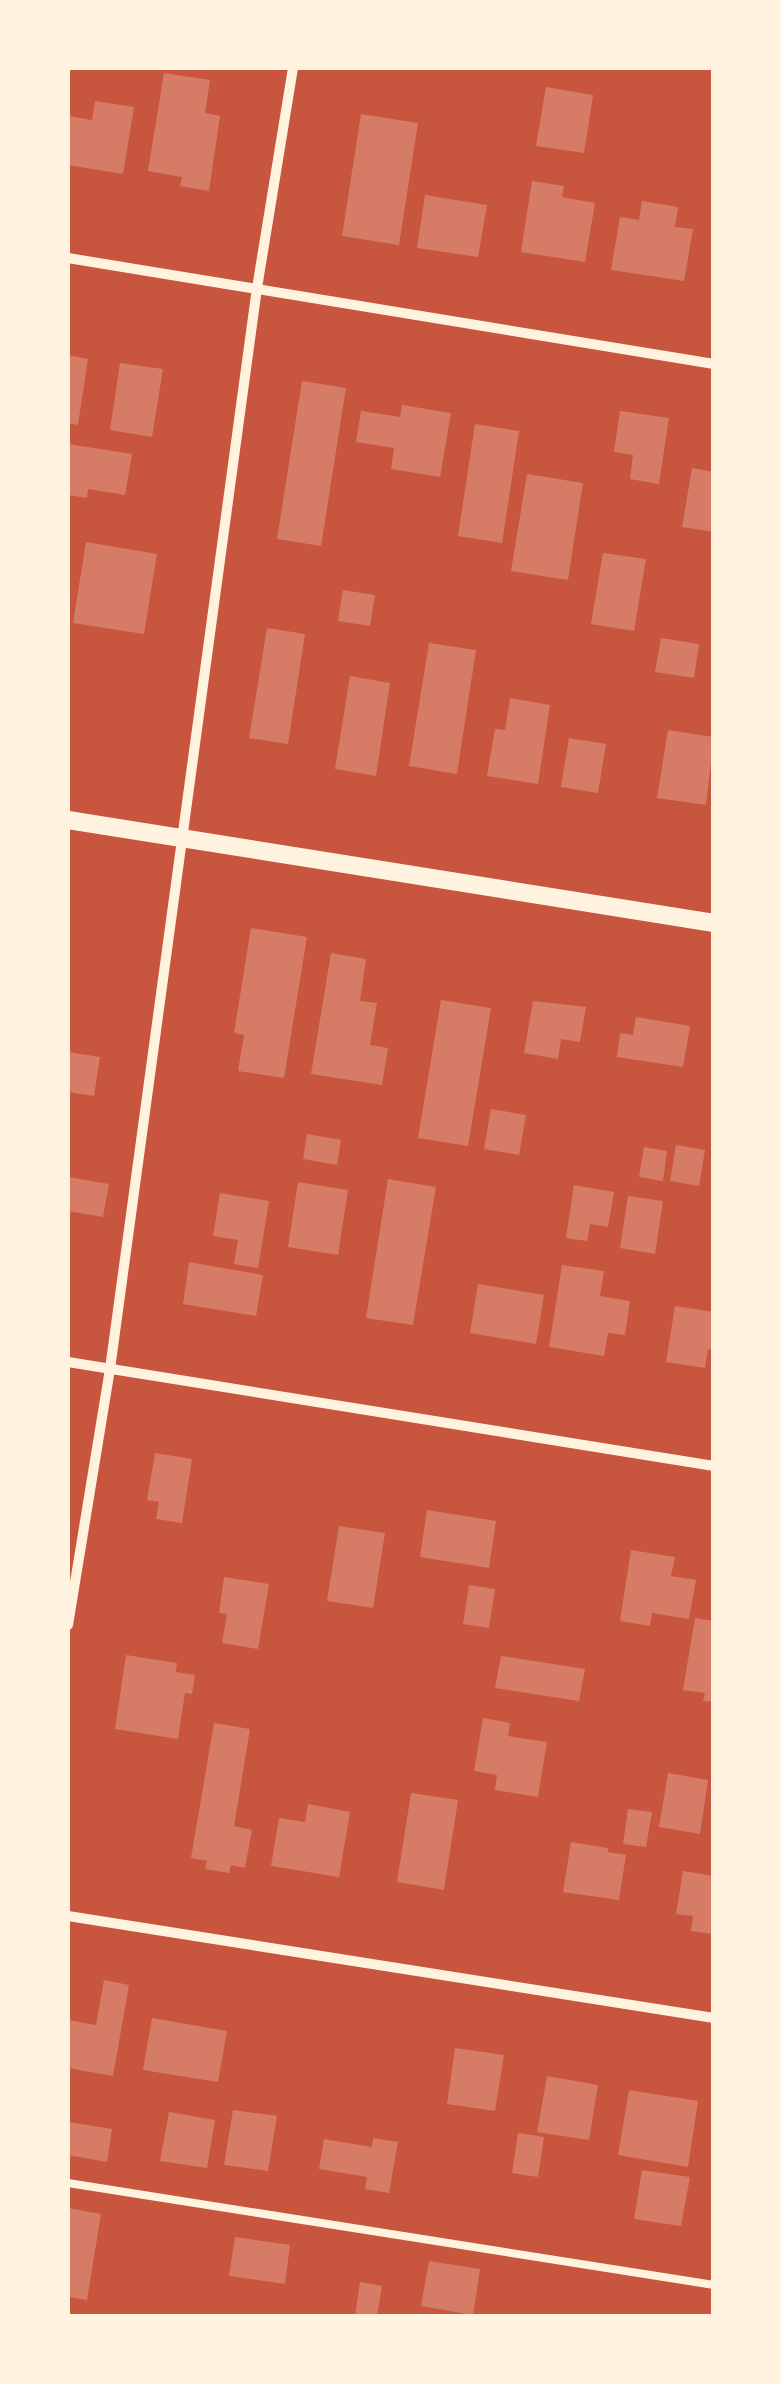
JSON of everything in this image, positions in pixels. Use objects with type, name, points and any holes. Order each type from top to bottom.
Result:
[{"type":"street","points":[[68,1626],[110,1368],[257,288],[294,68]]},
{"type":"street","points":[[68,258],[714,364]]},
{"type":"street","points":[[68,820],[714,923]]},
{"type":"street","points":[[68,1362],[714,1466]]},
{"type":"street","points":[[68,1916],[714,2018]]},
{"type":"lane","points":[[68,2182],[714,2284]]},
{"type":"building","points":[[164,73],[210,80],[205,113],[220,116],[209,191],[180,186],[182,177],[148,171]]},
{"type":"building","points":[[546,87],[593,95],[584,153],[536,146]]},
{"type":"building","points":[[95,101],[134,107],[123,174],[68,165],[68,116],[92,120]]},
{"type":"building","points":[[361,114],[418,123],[399,245],[342,236]]},
{"type":"building","points":[[532,181],[564,186],[562,197],[595,203],[585,262],[521,252]]},
{"type":"building","points":[[425,195],[487,205],[478,257],[417,248]]},
{"type":"building","points":[[642,201],[678,207],[675,227],[693,229],[684,281],[611,270],[620,217],[639,220]]},
{"type":"building","points":[[68,355],[88,359],[78,425],[68,423]]},
{"type":"building","points":[[120,363],[163,369],[152,437],[110,430]]},
{"type":"building","points":[[302,381],[346,388],[321,546],[277,539]]},
{"type":"building","points":[[402,405],[451,413],[440,477],[391,469],[394,448],[356,442],[361,411],[400,417]]},
{"type":"building","points":[[620,411],[669,418],[659,484],[630,479],[633,455],[614,452]]},
{"type":"building","points":[[475,424],[519,431],[502,543],[458,536]]},
{"type":"building","points":[[68,444],[132,454],[125,495],[88,489],[87,498],[68,495]]},
{"type":"building","points":[[692,468],[714,472],[714,532],[682,527]]},
{"type":"building","points":[[527,474],[583,483],[568,580],[511,571]]},
{"type":"building","points":[[86,542],[157,554],[144,634],[73,623]]},
{"type":"building","points":[[603,553],[646,559],[634,631],[591,624]]},
{"type":"building","points":[[343,590],[375,595],[370,626],[338,621]]},
{"type":"building","points":[[267,628],[305,634],[288,744],[249,738]]},
{"type":"building","points":[[661,638],[699,644],[694,678],[655,672]]},
{"type":"building","points":[[429,643],[476,650],[457,774],[409,766]]},
{"type":"building","points":[[350,676],[390,683],[376,776],[335,769]]},
{"type":"building","points":[[510,698],[550,705],[538,784],[487,776],[495,729],[505,730]]},
{"type":"building","points":[[668,730],[714,737],[706,805],[657,798]]},
{"type":"building","points":[[569,738],[606,744],[598,793],[561,787]]},
{"type":"building","points":[[251,928],[307,937],[284,1078],[238,1071],[244,1035],[234,1033]]},
{"type":"building","points":[[331,953],[366,959],[360,1001],[377,1003],[370,1045],[388,1048],[382,1085],[311,1074]]},
{"type":"building","points":[[441,1000],[491,1008],[468,1146],[418,1138]]},
{"type":"building","points":[[533,1001],[586,1007],[580,1042],[561,1039],[558,1059],[524,1053]]},
{"type":"building","points":[[636,1017],[690,1026],[683,1067],[617,1057],[620,1033],[633,1035]]},
{"type":"building","points":[[68,1052],[100,1057],[94,1096],[68,1092]]},
{"type":"building","points":[[491,1109],[526,1115],[519,1155],[484,1149]]},
{"type":"building","points":[[307,1134],[341,1140],[337,1165],[303,1159]]},
{"type":"building","points":[[676,1145],[705,1150],[699,1186],[670,1181]]},
{"type":"building","points":[[644,1147],[667,1151],[663,1181],[639,1177]]},
{"type":"building","points":[[68,1177],[109,1184],[103,1217],[68,1211]]},
{"type":"building","points":[[388,1179],[436,1187],[413,1325],[366,1318]]},
{"type":"building","points":[[298,1182],[348,1190],[338,1255],[288,1247]]},
{"type":"building","points":[[574,1185],[614,1192],[608,1227],[590,1224],[587,1241],[566,1238]]},
{"type":"building","points":[[220,1193],[269,1201],[258,1268],[234,1264],[238,1240],[213,1236]]},
{"type":"building","points":[[628,1196],[663,1201],[655,1254],[620,1248]]},
{"type":"building","points":[[189,1262],[263,1275],[256,1316],[183,1304]]},
{"type":"building","points":[[562,1265],[604,1271],[600,1296],[630,1301],[625,1335],[608,1333],[604,1356],[549,1347]]},
{"type":"building","points":[[478,1284],[544,1295],[536,1344],[470,1333]]},
{"type":"building","points":[[675,1306],[714,1312],[714,1350],[708,1349],[705,1368],[666,1362]]},
{"type":"building","points":[[155,1453],[192,1459],[182,1523],[156,1519],[159,1502],[147,1500]]},
{"type":"building","points":[[427,1510],[496,1521],[489,1568],[420,1557]]},
{"type":"building","points":[[339,1526],[385,1533],[373,1608],[327,1601]]},
{"type":"building","points":[[631,1550],[675,1557],[671,1576],[696,1580],[689,1619],[652,1613],[650,1626],[620,1621]]},
{"type":"building","points":[[224,1577],[269,1584],[258,1649],[222,1643],[227,1614],[219,1613]]},
{"type":"building","points":[[469,1585],[495,1589],[489,1628],[463,1624]]},
{"type":"building","points":[[695,1618],[714,1621],[714,1702],[703,1701],[705,1693],[683,1690]]},
{"type":"building","points":[[126,1655],[177,1663],[176,1672],[195,1675],[192,1694],[185,1693],[178,1739],[115,1729]]},
{"type":"building","points":[[501,1656],[585,1669],[579,1701],[495,1688]]},
{"type":"building","points":[[483,1718],[510,1723],[508,1736],[547,1742],[538,1797],[495,1790],[497,1775],[474,1771]]},
{"type":"building","points":[[214,1723],[250,1729],[234,1826],[252,1830],[245,1868],[231,1865],[229,1873],[205,1869],[207,1861],[191,1858]]},
{"type":"building","points":[[668,1773],[708,1780],[700,1834],[659,1827]]},
{"type":"building","points":[[411,1793],[458,1800],[444,1890],[397,1882]]},
{"type":"building","points":[[308,1804],[350,1812],[339,1877],[271,1866],[279,1818],[305,1822]]},
{"type":"building","points":[[628,1809],[652,1812],[646,1847],[623,1844]]},
{"type":"building","points":[[571,1842],[626,1855],[619,1900],[563,1892]]},
{"type":"building","points":[[683,1871],[714,1876],[711,1934],[691,1931],[693,1916],[676,1914]]},
{"type":"building","points":[[104,1980],[129,1985],[113,2076],[68,2068],[68,2020],[96,2025]]},
{"type":"building","points":[[152,2018],[227,2031],[218,2082],[143,2070]]},
{"type":"building","points":[[455,2048],[504,2055],[495,2111],[447,2104]]},
{"type":"building","points":[[547,2076],[598,2085],[589,2140],[537,2132]]},
{"type":"building","points":[[629,2090],[698,2101],[688,2167],[618,2155]]},
{"type":"building","points":[[233,2110],[277,2116],[268,2171],[224,2165]]},
{"type":"building","points":[[169,2112],[215,2120],[207,2168],[160,2161]]},
{"type":"building","points":[[68,2122],[112,2129],[107,2162],[68,2155]]},
{"type":"building","points":[[518,2133],[544,2137],[538,2177],[512,2173]]},
{"type":"building","points":[[373,2138],[398,2142],[389,2193],[365,2189],[367,2177],[319,2169],[324,2139],[372,2147]]},
{"type":"building","points":[[642,2170],[690,2177],[681,2226],[634,2219]]},
{"type":"building","points":[[68,2208],[101,2214],[87,2300],[68,2297]]},
{"type":"building","points":[[235,2237],[290,2245],[285,2284],[229,2276]]},
{"type":"building","points":[[429,2261],[480,2269],[473,2315],[421,2306]]},
{"type":"building","points":[[360,2282],[382,2286],[377,2316],[355,2316]]}]
